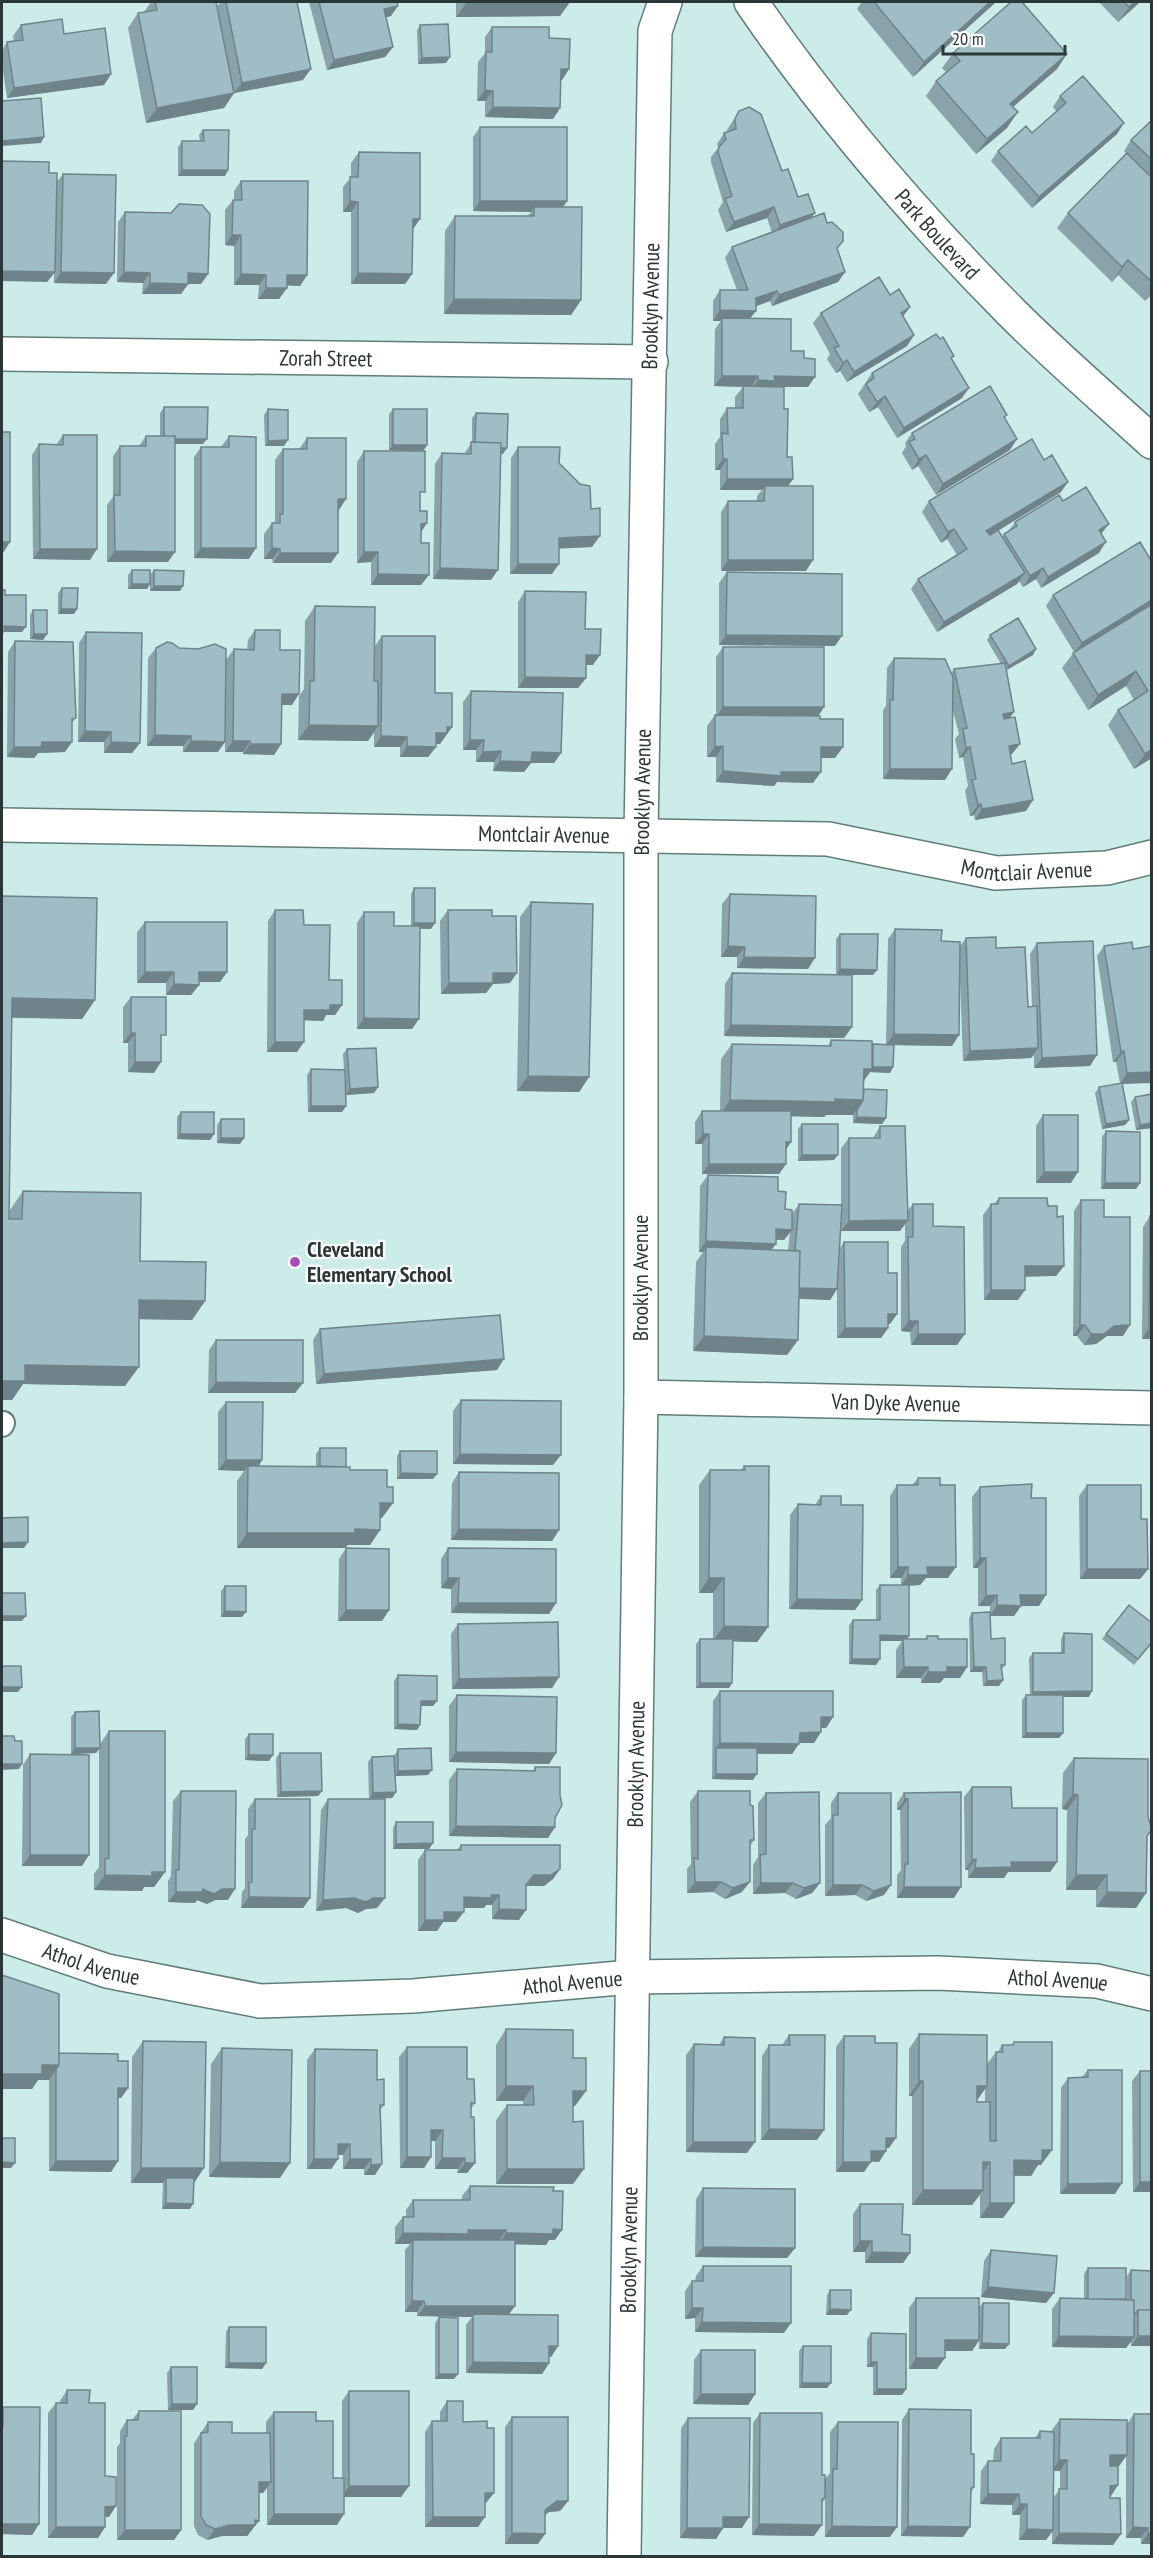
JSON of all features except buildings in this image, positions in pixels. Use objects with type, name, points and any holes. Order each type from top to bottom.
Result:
[{"type":"street","name":"Brooklyn Avenue","points":[[624,2556],[641,1396],[641,834],[656,31],[664,2]]},
{"type":"street","name":"Park Boulevard","points":[[751,2],[788,55],[877,169],[1012,312],[1152,442]]},
{"type":"street","name":"Zorah Street","points":[[2,354],[651,362]]},
{"type":"street","name":"Montclair Avenue","points":[[2,825],[828,838],[996,873],[1107,868],[1152,857]]},
{"type":"street","name":"Van Dyke Avenue","points":[[641,1396],[1152,1408]]},
{"type":"street","name":"Athol Avenue","points":[[2,1935],[107,1971],[260,2001],[413,1996],[631,1977],[938,1973],[1097,1982],[1152,1994]]},
{"type":"place","name":"Cleveland Elementary School","points":[[295,1262]]}]
